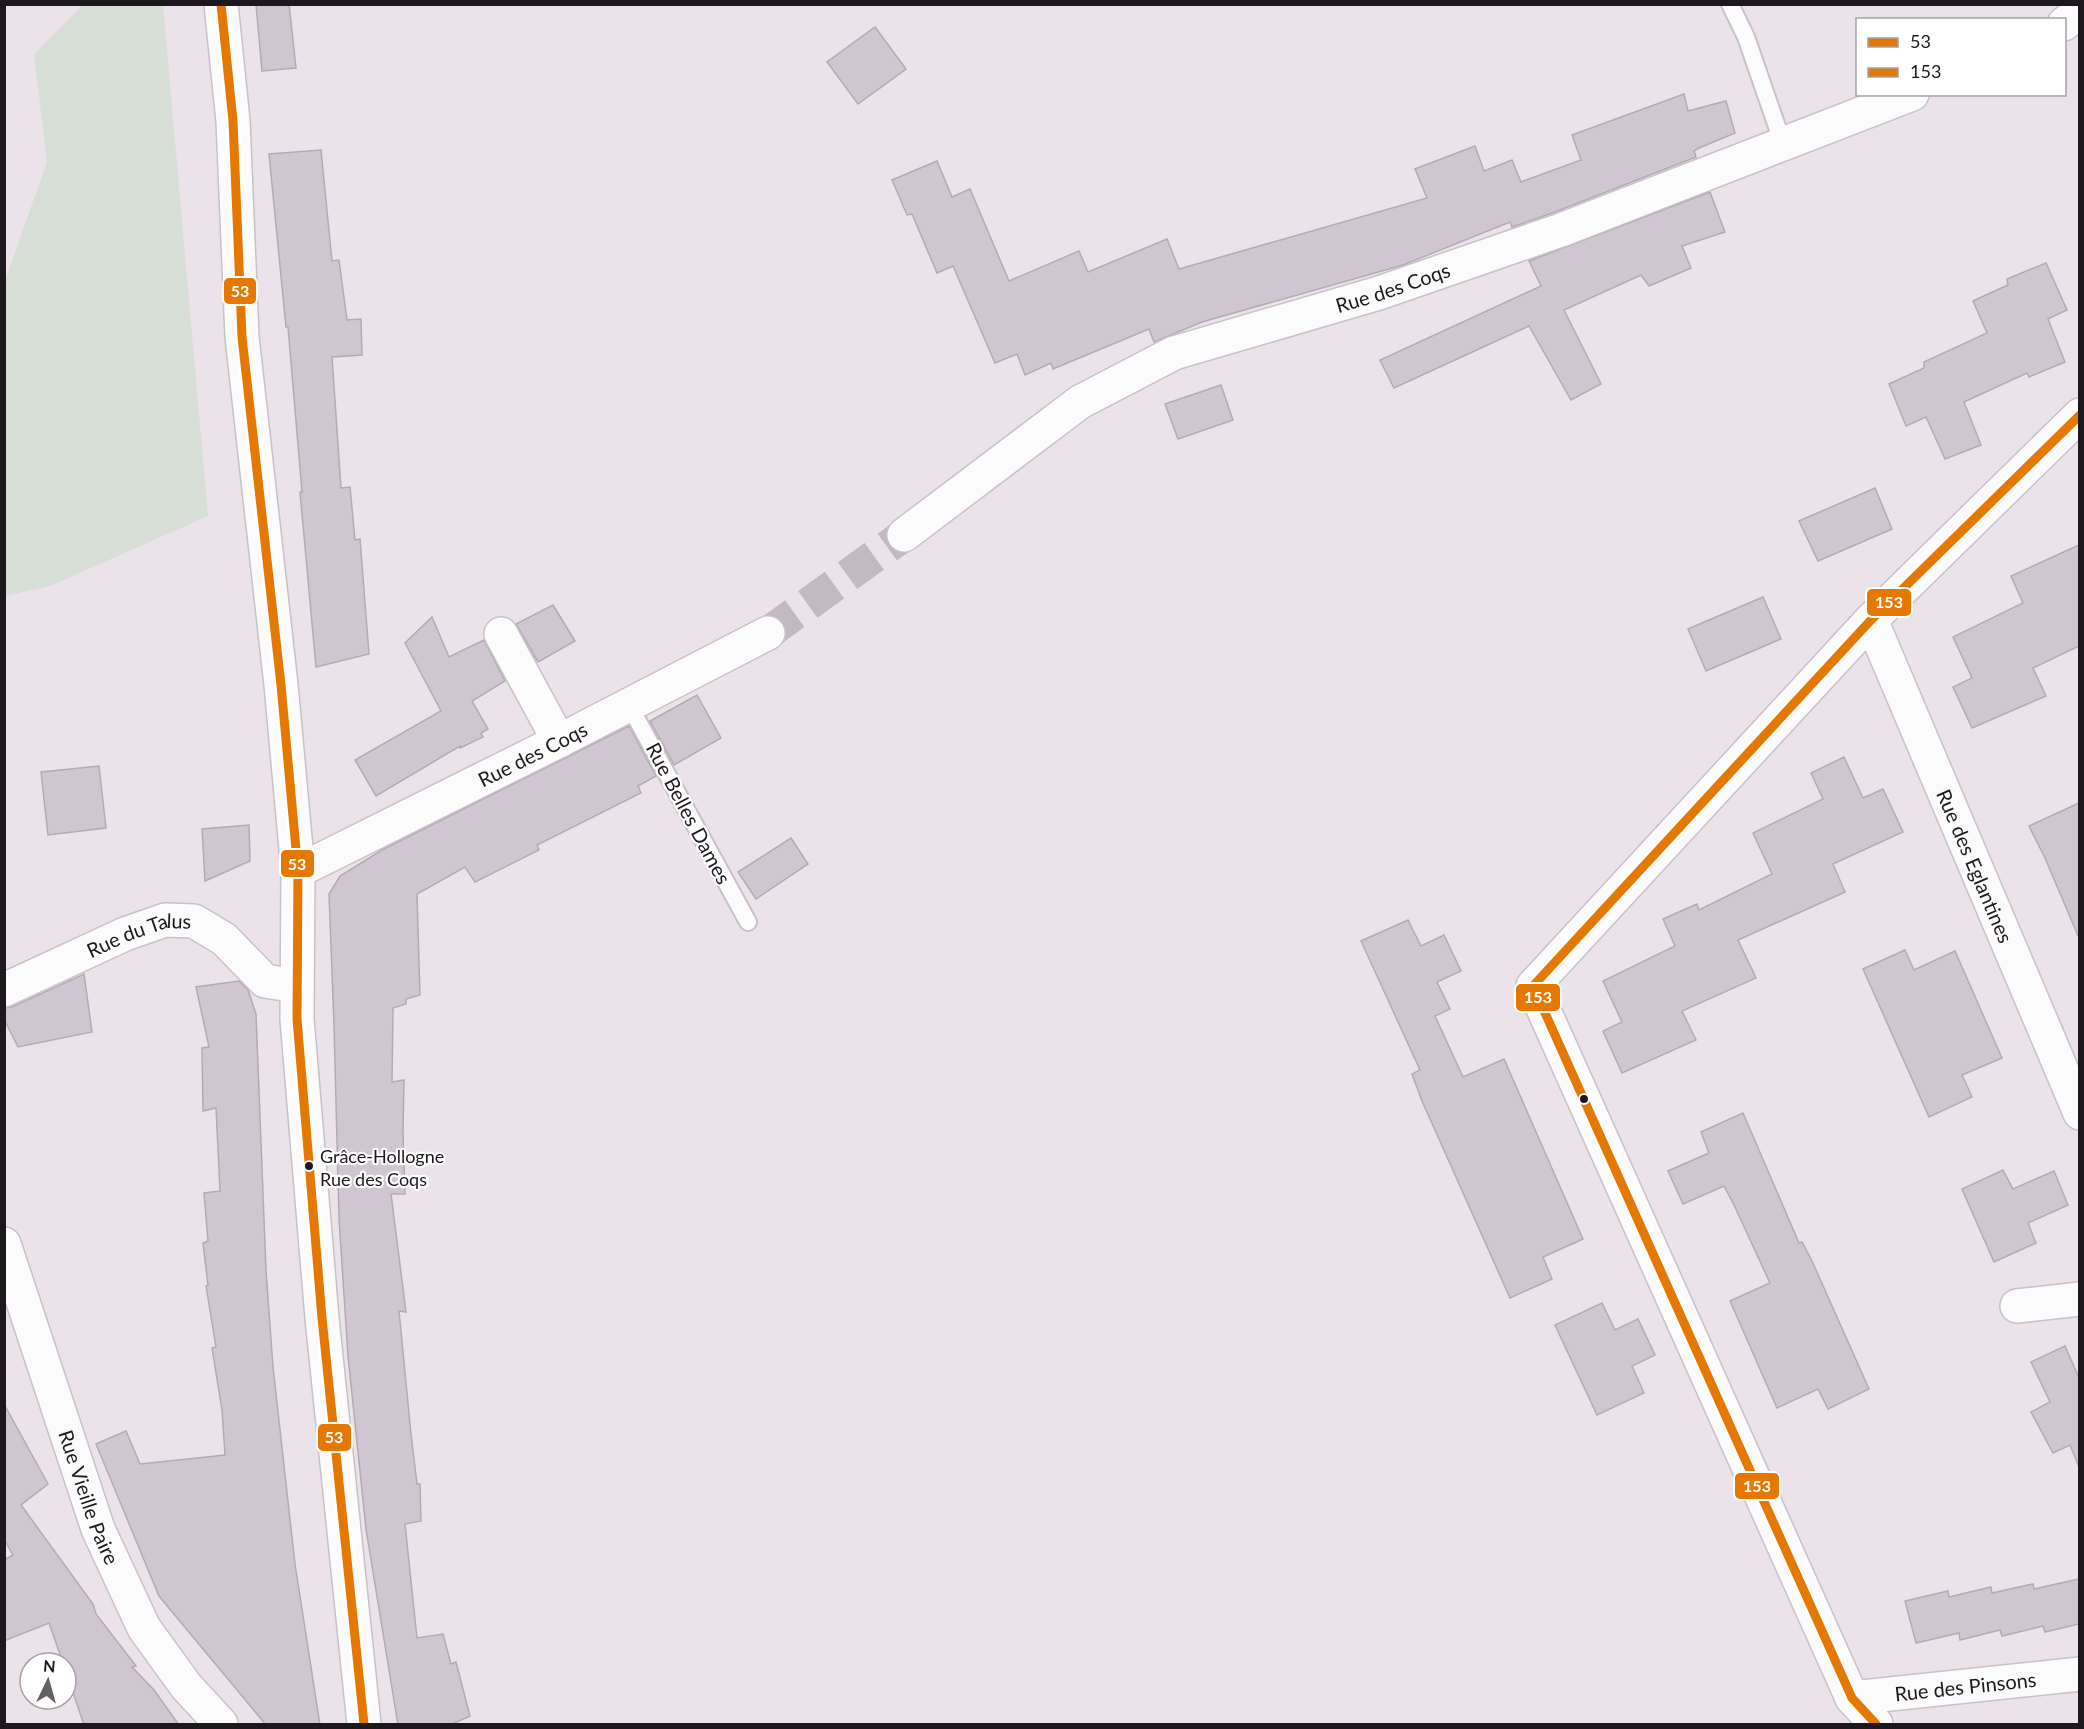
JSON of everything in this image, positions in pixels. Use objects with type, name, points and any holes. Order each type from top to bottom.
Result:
[{"type":"street","points":[[221,4],[233,121],[242,337],[281,685],[298,871],[297,1019],[322,1318],[364,1725]]},
{"type":"street","points":[[2066,22],[2079,11]]},
{"type":"street","name":"Rue des Coqs","points":[[904,535],[1080,402],[1174,353],[1402,285],[1561,230],[1907,96]]},
{"type":"street","points":[[1876,1725],[1852,1698],[1533,986],[1870,620],[2079,415]]},
{"type":"street","name":"Rue des Eglantines","points":[[1870,620],[2079,1113]]},
{"type":"street","name":"Rue des Coqs","points":[[298,871],[559,741],[768,633]]},
{"type":"street","points":[[501,634],[559,741]]},
{"type":"street","name":"Rue du Talus","points":[[4,990],[125,934],[165,920],[194,921],[224,939],[265,981],[297,986]]},
{"type":"street","name":"Rue Vieille Paire","points":[[4,1244],[98,1529],[144,1628],[186,1686],[221,1725]]},
{"type":"street","points":[[2017,1306],[2079,1299]]},
{"type":"street","name":"Rue des Pinsons","points":[[1852,1698],[2079,1674]]},
{"type":"lane","points":[[1730,4],[1746,37],[1783,144]]},
{"type":"lane","name":"Rue Belles Dames","points":[[629,705],[748,922]]},
{"type":"shaded area","points":[[83,5],[163,5],[208,516],[50,586],[5,596],[5,281],[47,162],[34,54]]},
{"type":"building","points":[[256,4],[289,4],[296,68],[262,71]]},
{"type":"building","points":[[875,27],[906,69],[858,104],[827,62]]},
{"type":"building","points":[[1684,94],[1688,111],[1726,101],[1735,133],[1694,151],[1696,157],[1555,212],[1512,227],[1510,222],[1403,265],[1202,322],[1154,342],[1149,329],[1053,369],[1051,363],[1025,375],[1017,354],[995,363],[953,266],[937,273],[912,214],[907,215],[892,180],[937,161],[952,197],[970,189],[1009,281],[1079,251],[1088,272],[1167,239],[1179,269],[1427,198],[1415,169],[1475,146],[1484,171],[1512,160],[1521,182],[1581,160],[1572,135]]},
{"type":"building","points":[[321,150],[332,261],[339,260],[347,320],[361,319],[362,355],[332,357],[341,488],[350,487],[355,540],[360,539],[369,654],[316,667],[288,327],[286,327],[269,154]]},
{"type":"building","points":[[1710,192],[1725,232],[1682,246],[1691,268],[1649,286],[1641,275],[1564,310],[1601,384],[1571,400],[1529,326],[1394,388],[1380,360],[1541,286],[1529,261]]},
{"type":"building","points":[[2046,263],[2067,310],[2048,319],[2065,362],[2029,377],[2027,373],[1964,402],[1981,445],[1945,459],[1926,417],[1906,426],[1889,384],[1924,368],[1924,362],[1987,333],[1973,301],[2008,285],[2007,279]]},
{"type":"building","points":[[1221,385],[1233,420],[1178,439],[1165,404]]},
{"type":"building","points":[[1875,488],[1892,529],[1818,561],[1799,521]]},
{"type":"building","points":[[2079,545],[2079,646],[2033,668],[2046,696],[1972,728],[1953,687],[1972,678],[1953,637],[2023,603],[2011,576]]},
{"type":"building","points":[[1763,597],[1781,639],[1706,671],[1688,629]]},
{"type":"building","points":[[553,605],[575,641],[538,662],[516,624]]},
{"type":"building","points":[[432,617],[449,657],[484,640],[505,681],[472,701],[488,729],[481,733],[483,737],[460,748],[460,746],[376,796],[355,760],[441,711],[405,643]]},
{"type":"building","points":[[697,695],[721,738],[674,765],[650,721]]},
{"type":"building","points":[[629,726],[656,776],[638,786],[641,793],[537,845],[539,850],[475,882],[465,867],[417,894],[420,995],[406,999],[406,1004],[393,1008],[392,1082],[404,1080],[405,1194],[391,1194],[406,1312],[399,1311],[417,1484],[420,1484],[421,1521],[405,1524],[417,1638],[443,1634],[451,1664],[456,1662],[470,1716],[450,1725],[398,1725],[366,1529],[348,1356],[339,1219],[329,894],[340,876],[382,850]]},
{"type":"building","points":[[1844,757],[1863,798],[1883,789],[1903,832],[1833,864],[1845,892],[1738,940],[1756,978],[1682,1011],[1696,1040],[1622,1073],[1603,1031],[1622,1022],[1603,981],[1675,946],[1663,919],[1697,904],[1699,910],[1772,874],[1753,833],[1823,799],[1811,773]]},
{"type":"building","points":[[99,766],[106,828],[48,835],[41,772]]},
{"type":"building","points":[[2079,803],[2079,938],[2029,826]]},
{"type":"building","points":[[249,825],[250,861],[205,881],[202,829]]},
{"type":"building","points":[[791,838],[808,864],[756,899],[738,872]]},
{"type":"building","points":[[1408,920],[1421,946],[1444,935],[1461,971],[1437,982],[1450,1009],[1435,1016],[1463,1077],[1504,1059],[1583,1239],[1543,1257],[1552,1279],[1510,1298],[1422,1101],[1412,1074],[1420,1070],[1361,941]]},
{"type":"building","points":[[1905,950],[1914,970],[1955,951],[2002,1058],[1962,1075],[1972,1097],[1929,1117],[1863,969]]},
{"type":"building","points":[[84,974],[92,1032],[18,1047],[4,1019],[4,1008],[12,1007]]},
{"type":"building","points":[[239,981],[248,990],[256,1014],[266,1270],[273,1367],[295,1564],[320,1725],[266,1725],[159,1596],[96,1444],[126,1431],[140,1464],[225,1455],[222,1410],[212,1348],[216,1347],[206,1286],[208,1285],[203,1243],[208,1241],[204,1193],[220,1191],[216,1108],[203,1111],[202,1048],[209,1047],[196,987]]},
{"type":"building","points":[[1743,1113],[1799,1243],[1802,1242],[1812,1261],[1869,1389],[1828,1409],[1818,1389],[1777,1408],[1730,1301],[1770,1283],[1724,1186],[1683,1204],[1668,1171],[1709,1153],[1701,1132]]},
{"type":"building","points":[[2003,1170],[2013,1189],[2054,1171],[2068,1205],[2028,1223],[2036,1243],[1994,1262],[1962,1189]]},
{"type":"building","points":[[1602,1303],[1615,1330],[1638,1319],[1655,1355],[1632,1366],[1644,1393],[1597,1415],[1555,1325]]},
{"type":"building","points":[[2065,1346],[2079,1378],[2079,1467],[2070,1445],[2053,1453],[2031,1412],[2050,1402],[2031,1362]]},
{"type":"building","points":[[4,1404],[48,1484],[21,1505],[93,1604],[96,1614],[136,1666],[132,1667],[154,1690],[179,1725],[84,1725],[78,1707],[78,1651],[59,1651],[49,1623],[4,1641],[4,1560],[13,1555],[4,1539]]},
{"type":"building","points":[[2079,1579],[2079,1624],[2045,1632],[2043,1626],[2002,1636],[2000,1630],[1960,1640],[1959,1633],[1916,1643],[1905,1601],[1948,1591],[1949,1597],[1991,1587],[1992,1593],[2033,1584],[2034,1589]]},
{"type":"tunnel","points":[[768,633],[904,535]]},
{"type":"transit line","name":"53","points":[[221,4],[233,121],[242,337],[281,685],[298,871],[297,1019],[322,1318],[364,1724]]},
{"type":"transit line","name":"153","points":[[1876,1724],[1852,1698],[1533,986],[1871,620],[2080,415]]},
{"type":"place","name":"Grâce-Hollogne Rue des Coqs","points":[[309,1166]]}]
